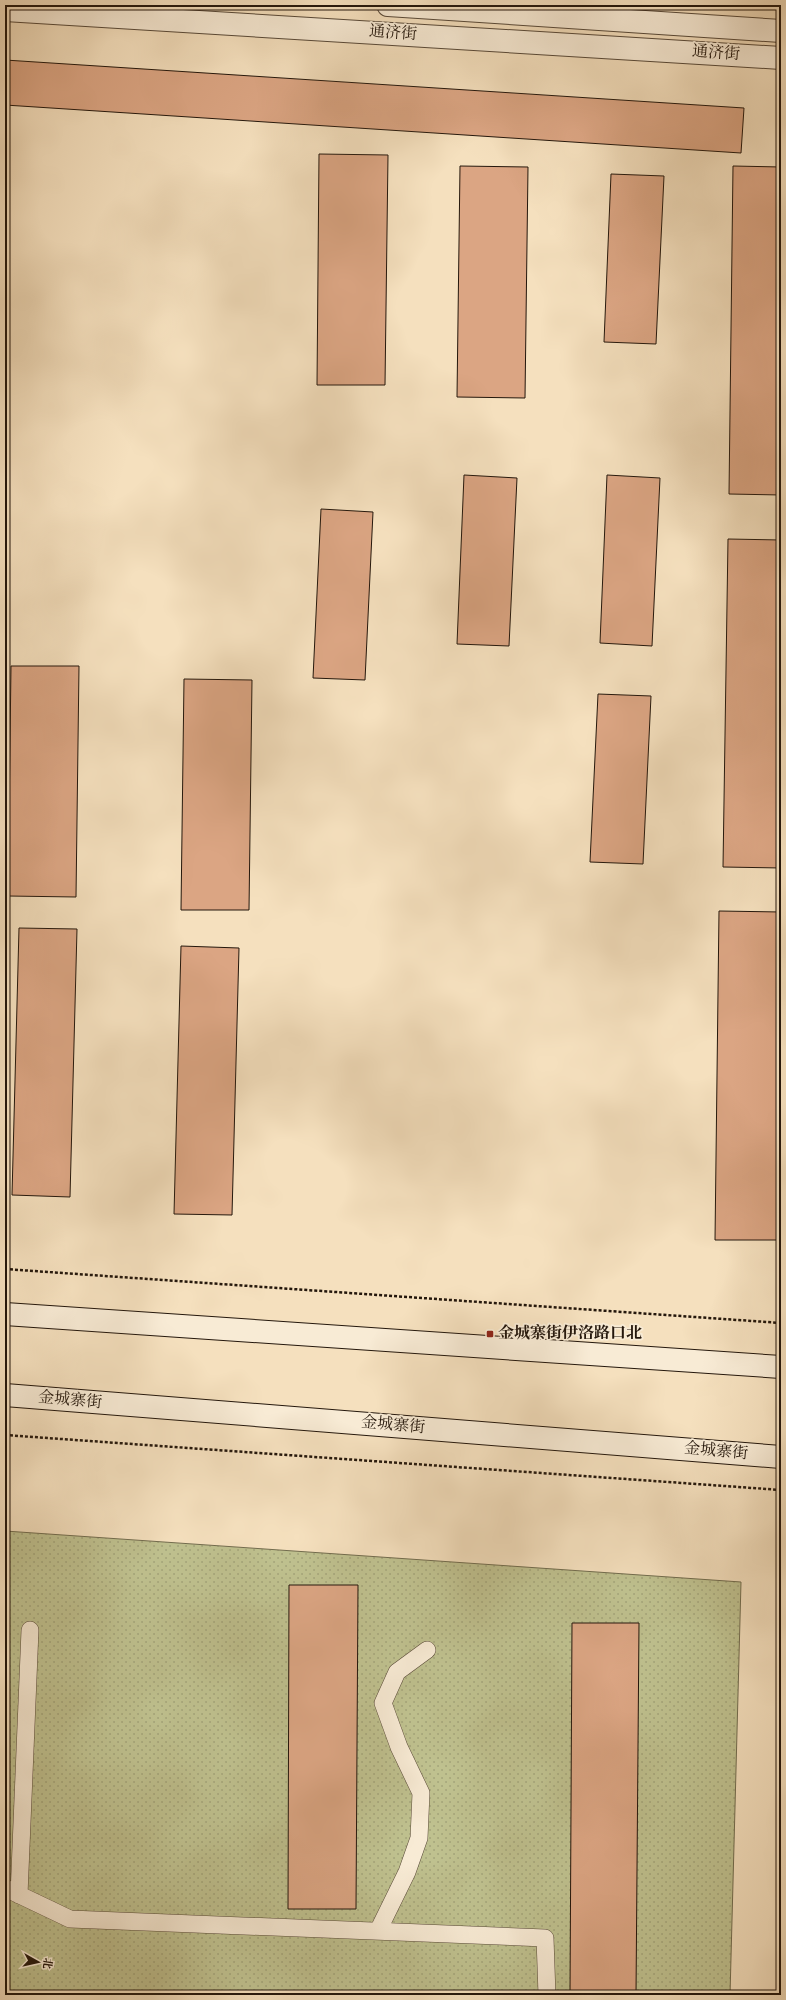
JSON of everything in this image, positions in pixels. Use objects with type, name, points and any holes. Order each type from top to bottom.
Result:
[{"type":"main road","name":"通济街","points":[[388,5],[781,31]]},
{"type":"main road","name":"通济街","points":[[5,10],[781,58]]},
{"type":"main road","points":[[5,1314],[781,1367]]},
{"type":"main road","name":"金城寨街","points":[[5,1396],[781,1457]]},
{"type":"lane","points":[[30,1630],[12,1891],[70,1919],[545,1938],[547,1995]]},
{"type":"lane","points":[[378,1931],[407,1872],[419,1838],[421,1793],[399,1747],[383,1703],[397,1672],[427,1650]]},
{"type":"path","points":[[5,1269],[781,1323]]},
{"type":"path","points":[[5,1435],[781,1490]]},
{"type":"green space","points":[[5,1531],[741,1582],[730,1995],[5,1995]]},
{"type":"building","points":[[5,60],[744,108],[741,153],[5,105]]},
{"type":"building","points":[[319,154],[388,155],[385,385],[317,385]]},
{"type":"building","points":[[460,166],[528,167],[525,398],[457,397]]},
{"type":"building","points":[[733,166],[781,167],[781,495],[729,494]]},
{"type":"building","points":[[611,174],[664,176],[656,344],[604,342]]},
{"type":"building","points":[[464,475],[517,478],[509,646],[457,644]]},
{"type":"building","points":[[607,475],[660,478],[652,646],[600,643]]},
{"type":"building","points":[[321,509],[373,512],[365,680],[313,678]]},
{"type":"building","points":[[728,539],[781,540],[781,868],[723,867]]},
{"type":"building","points":[[11,666],[79,666],[76,897],[8,896]]},
{"type":"building","points":[[184,679],[252,680],[249,910],[181,910]]},
{"type":"building","points":[[598,694],[651,696],[643,864],[590,862]]},
{"type":"building","points":[[719,911],[781,912],[779,1240],[715,1240]]},
{"type":"building","points":[[19,928],[77,929],[70,1197],[12,1195]]},
{"type":"building","points":[[181,946],[239,948],[232,1215],[174,1214]]},
{"type":"building","points":[[289,1585],[358,1585],[356,1909],[288,1909]]},
{"type":"building","points":[[572,1623],[639,1623],[636,1995],[570,1995]]},
{"type":"place","name":"金城寨街伊洛路口北","points":[[490,1334]]}]
